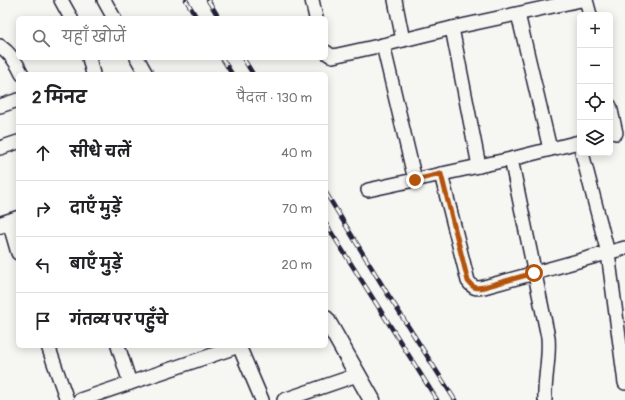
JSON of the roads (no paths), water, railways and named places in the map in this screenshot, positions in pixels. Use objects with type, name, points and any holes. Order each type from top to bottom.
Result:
[{"type":"street","points":[[61,0],[70,16]]},
{"type":"street","points":[[104,0],[113,16]]},
{"type":"street","points":[[312,0],[316,16]]},
{"type":"street","points":[[395,0],[403,40]]},
{"type":"street","points":[[328,54],[334,56],[452,28],[581,0]]},
{"type":"street","points":[[586,0],[589,12]]},
{"type":"street","points":[[518,14],[550,149]]},
{"type":"street","points":[[452,28],[479,166]]},
{"type":"street","points":[[383,44],[415,180]]},
{"type":"street","points":[[0,46],[15,60],[21,72]]},
{"type":"street","points":[[90,60],[92,72]]},
{"type":"street","points":[[138,60],[145,72]]},
{"type":"street","points":[[0,106],[16,101]]},
{"type":"street","points":[[613,117],[617,132]]},
{"type":"street","points":[[0,148],[16,143]]},
{"type":"street","points":[[368,190],[550,149],[577,146]]},
{"type":"street","points":[[583,156],[608,253],[625,383]]},
{"type":"street","points":[[511,159],[548,337],[549,357],[545,382],[545,400]]},
{"type":"street","points":[[441,174],[468,281],[471,286],[478,288],[484,287],[625,248]]},
{"type":"street","points":[[9,222],[16,247]]},
{"type":"street","points":[[328,323],[372,400]]},
{"type":"street","points":[[49,348],[67,400]]},
{"type":"street","points":[[119,348],[130,383]]},
{"type":"street","points":[[80,400],[233,348]]},
{"type":"street","points":[[240,348],[262,400]]},
{"type":"street","points":[[284,400],[357,375]]},
{"type":"railway","points":[[186,0],[196,16]]},
{"type":"railway","points":[[208,0],[218,16]]},
{"type":"railway","points":[[223,60],[231,72]]},
{"type":"railway","points":[[244,60],[252,72]]},
{"type":"railway","points":[[328,196],[455,400]]},
{"type":"railway","points":[[328,227],[437,400]]}]
